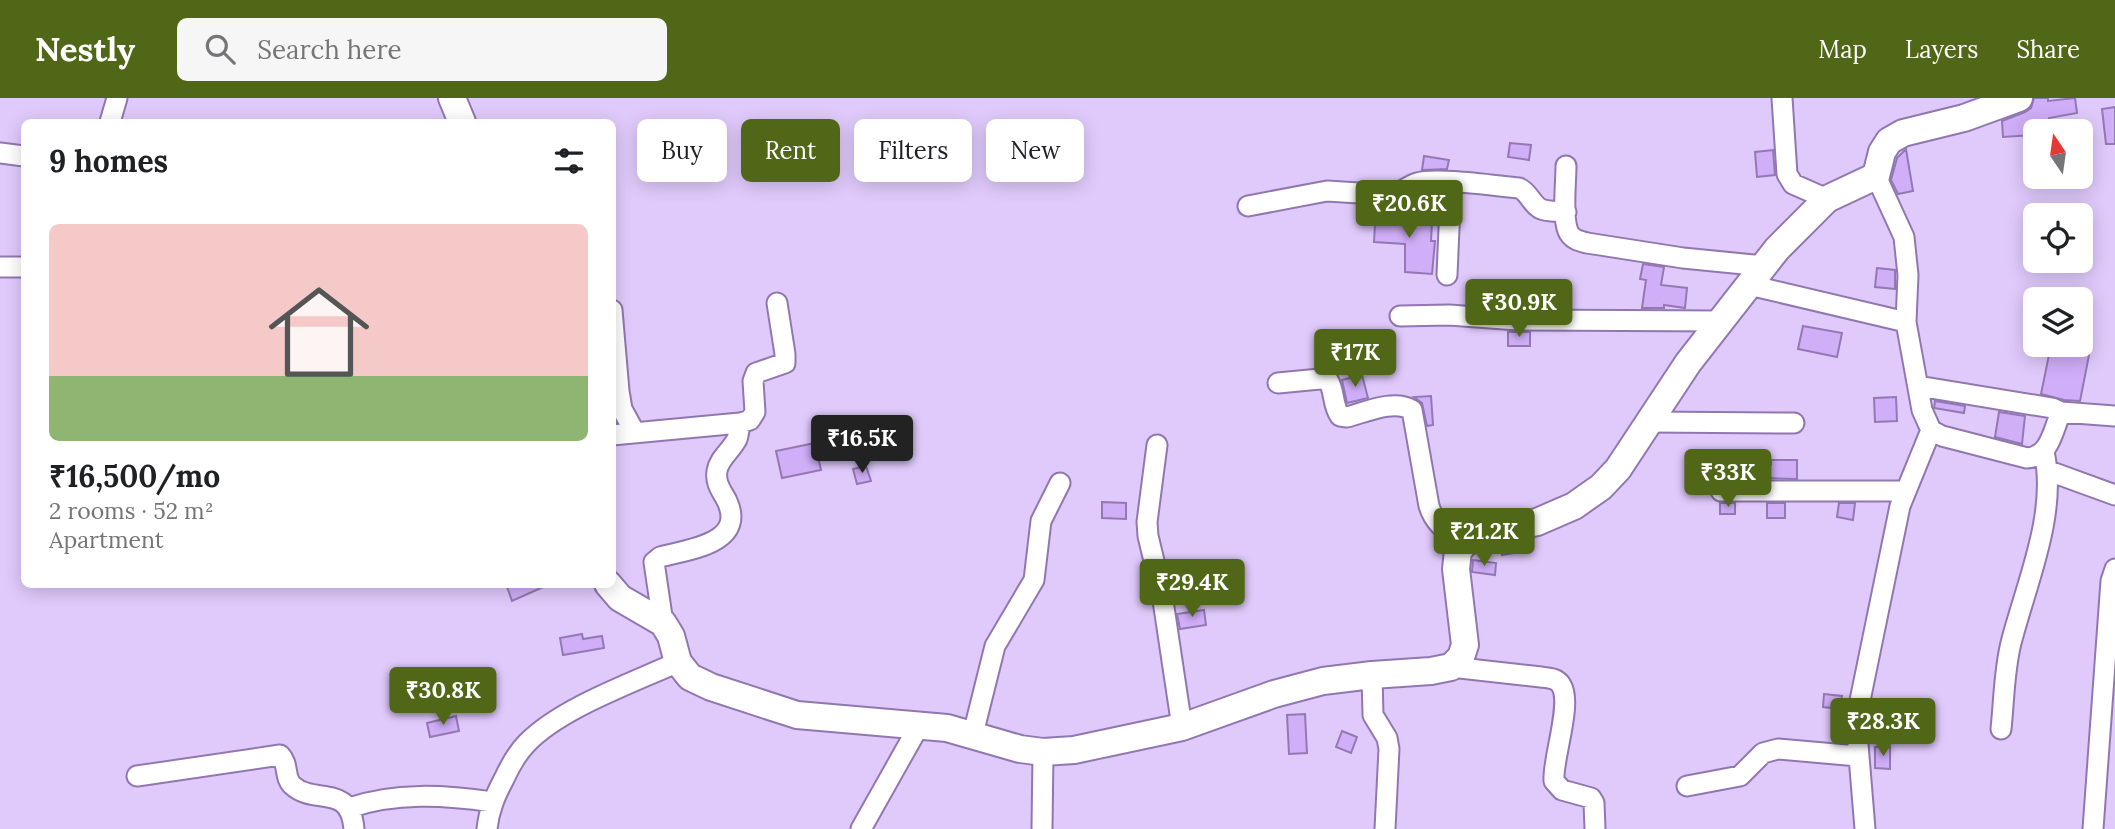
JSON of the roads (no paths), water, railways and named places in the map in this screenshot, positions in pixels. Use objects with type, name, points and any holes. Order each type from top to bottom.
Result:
[{"type":"street","points":[[111,119],[117,98]]},
{"type":"street","points":[[452,98],[461,119]]},
{"type":"street","points":[[1782,98],[1787,174],[1793,184],[1827,199]]},
{"type":"street","points":[[2019,98],[1964,118],[1903,133],[1889,141],[1882,152],[1876,176],[1904,237],[1908,275],[1906,322],[1925,422],[1931,430],[1942,436],[2027,458],[2037,458],[2115,495]]},
{"type":"street","points":[[0,153],[21,156]]},
{"type":"street","points":[[1566,166],[1566,212],[1568,231],[1573,239],[1683,258],[1756,276],[1906,322]]},
{"type":"street","points":[[1451,667],[1461,657],[1465,645],[1456,569],[1458,551],[1464,544],[1478,536],[1537,522],[1574,506],[1601,487],[1618,468],[1721,321],[1793,232],[1827,199],[1876,176]]},
{"type":"street","points":[[1248,206],[1327,191],[1391,195],[1401,193],[1417,183],[1451,182],[1519,188],[1527,191],[1542,209],[1566,212]]},
{"type":"street","points":[[1447,275],[1451,182]]},
{"type":"street","points":[[0,267],[21,267]]},
{"type":"street","points":[[616,434],[750,420],[755,412],[753,380],[756,373],[785,363],[777,303]]},
{"type":"street","points":[[1400,316],[1449,315],[1518,320],[1721,321]]},
{"type":"street","points":[[616,364],[622,409],[634,431]]},
{"type":"street","points":[[1278,383],[1328,380],[1340,416],[1396,405],[1412,410],[1433,519],[1464,544]]},
{"type":"street","points":[[1918,386],[2052,408],[2061,412],[2115,416]]},
{"type":"street","points":[[2001,730],[2009,654],[2039,539],[2049,485],[2046,462],[2061,412]]},
{"type":"street","points":[[1648,422],[1794,424]]},
{"type":"street","points":[[740,423],[737,438],[721,459],[718,469],[717,480],[730,514],[728,527],[721,537],[712,543],[660,557],[654,562],[663,623],[671,636],[678,662],[690,677],[711,687],[797,715],[920,724],[1043,752],[1074,750],[1182,727],[1275,694],[1323,681],[1451,667],[1553,678],[1561,683],[1564,692],[1554,781],[1562,790],[1591,798],[1594,803],[1595,829]]},
{"type":"street","points":[[1865,829],[1856,720],[1894,531],[1905,491],[1931,430]]},
{"type":"street","points":[[1157,445],[1147,522],[1148,536],[1162,594],[1182,727]]},
{"type":"street","points":[[973,734],[995,646],[1034,580],[1041,521],[1060,483]]},
{"type":"street","points":[[1721,491],[1905,491]]},
{"type":"street","points":[[2092,829],[2111,623],[2111,581],[2115,569]]},
{"type":"street","points":[[611,588],[620,598],[663,623]]},
{"type":"street","points":[[487,829],[492,802],[514,759],[542,729],[565,715],[678,662]]},
{"type":"street","points":[[1372,675],[1373,715],[1387,738],[1389,750],[1385,829]]},
{"type":"street","points":[[861,829],[920,724]]},
{"type":"street","points":[[1687,786],[1740,776],[1763,753],[1778,749],[1857,756]]},
{"type":"street","points":[[1042,829],[1043,752]]},
{"type":"street","points":[[137,776],[281,755],[286,761],[288,779],[293,786],[342,801],[349,808],[354,829]]},
{"type":"street","points":[[349,808],[386,798],[447,796],[492,802]]}]
